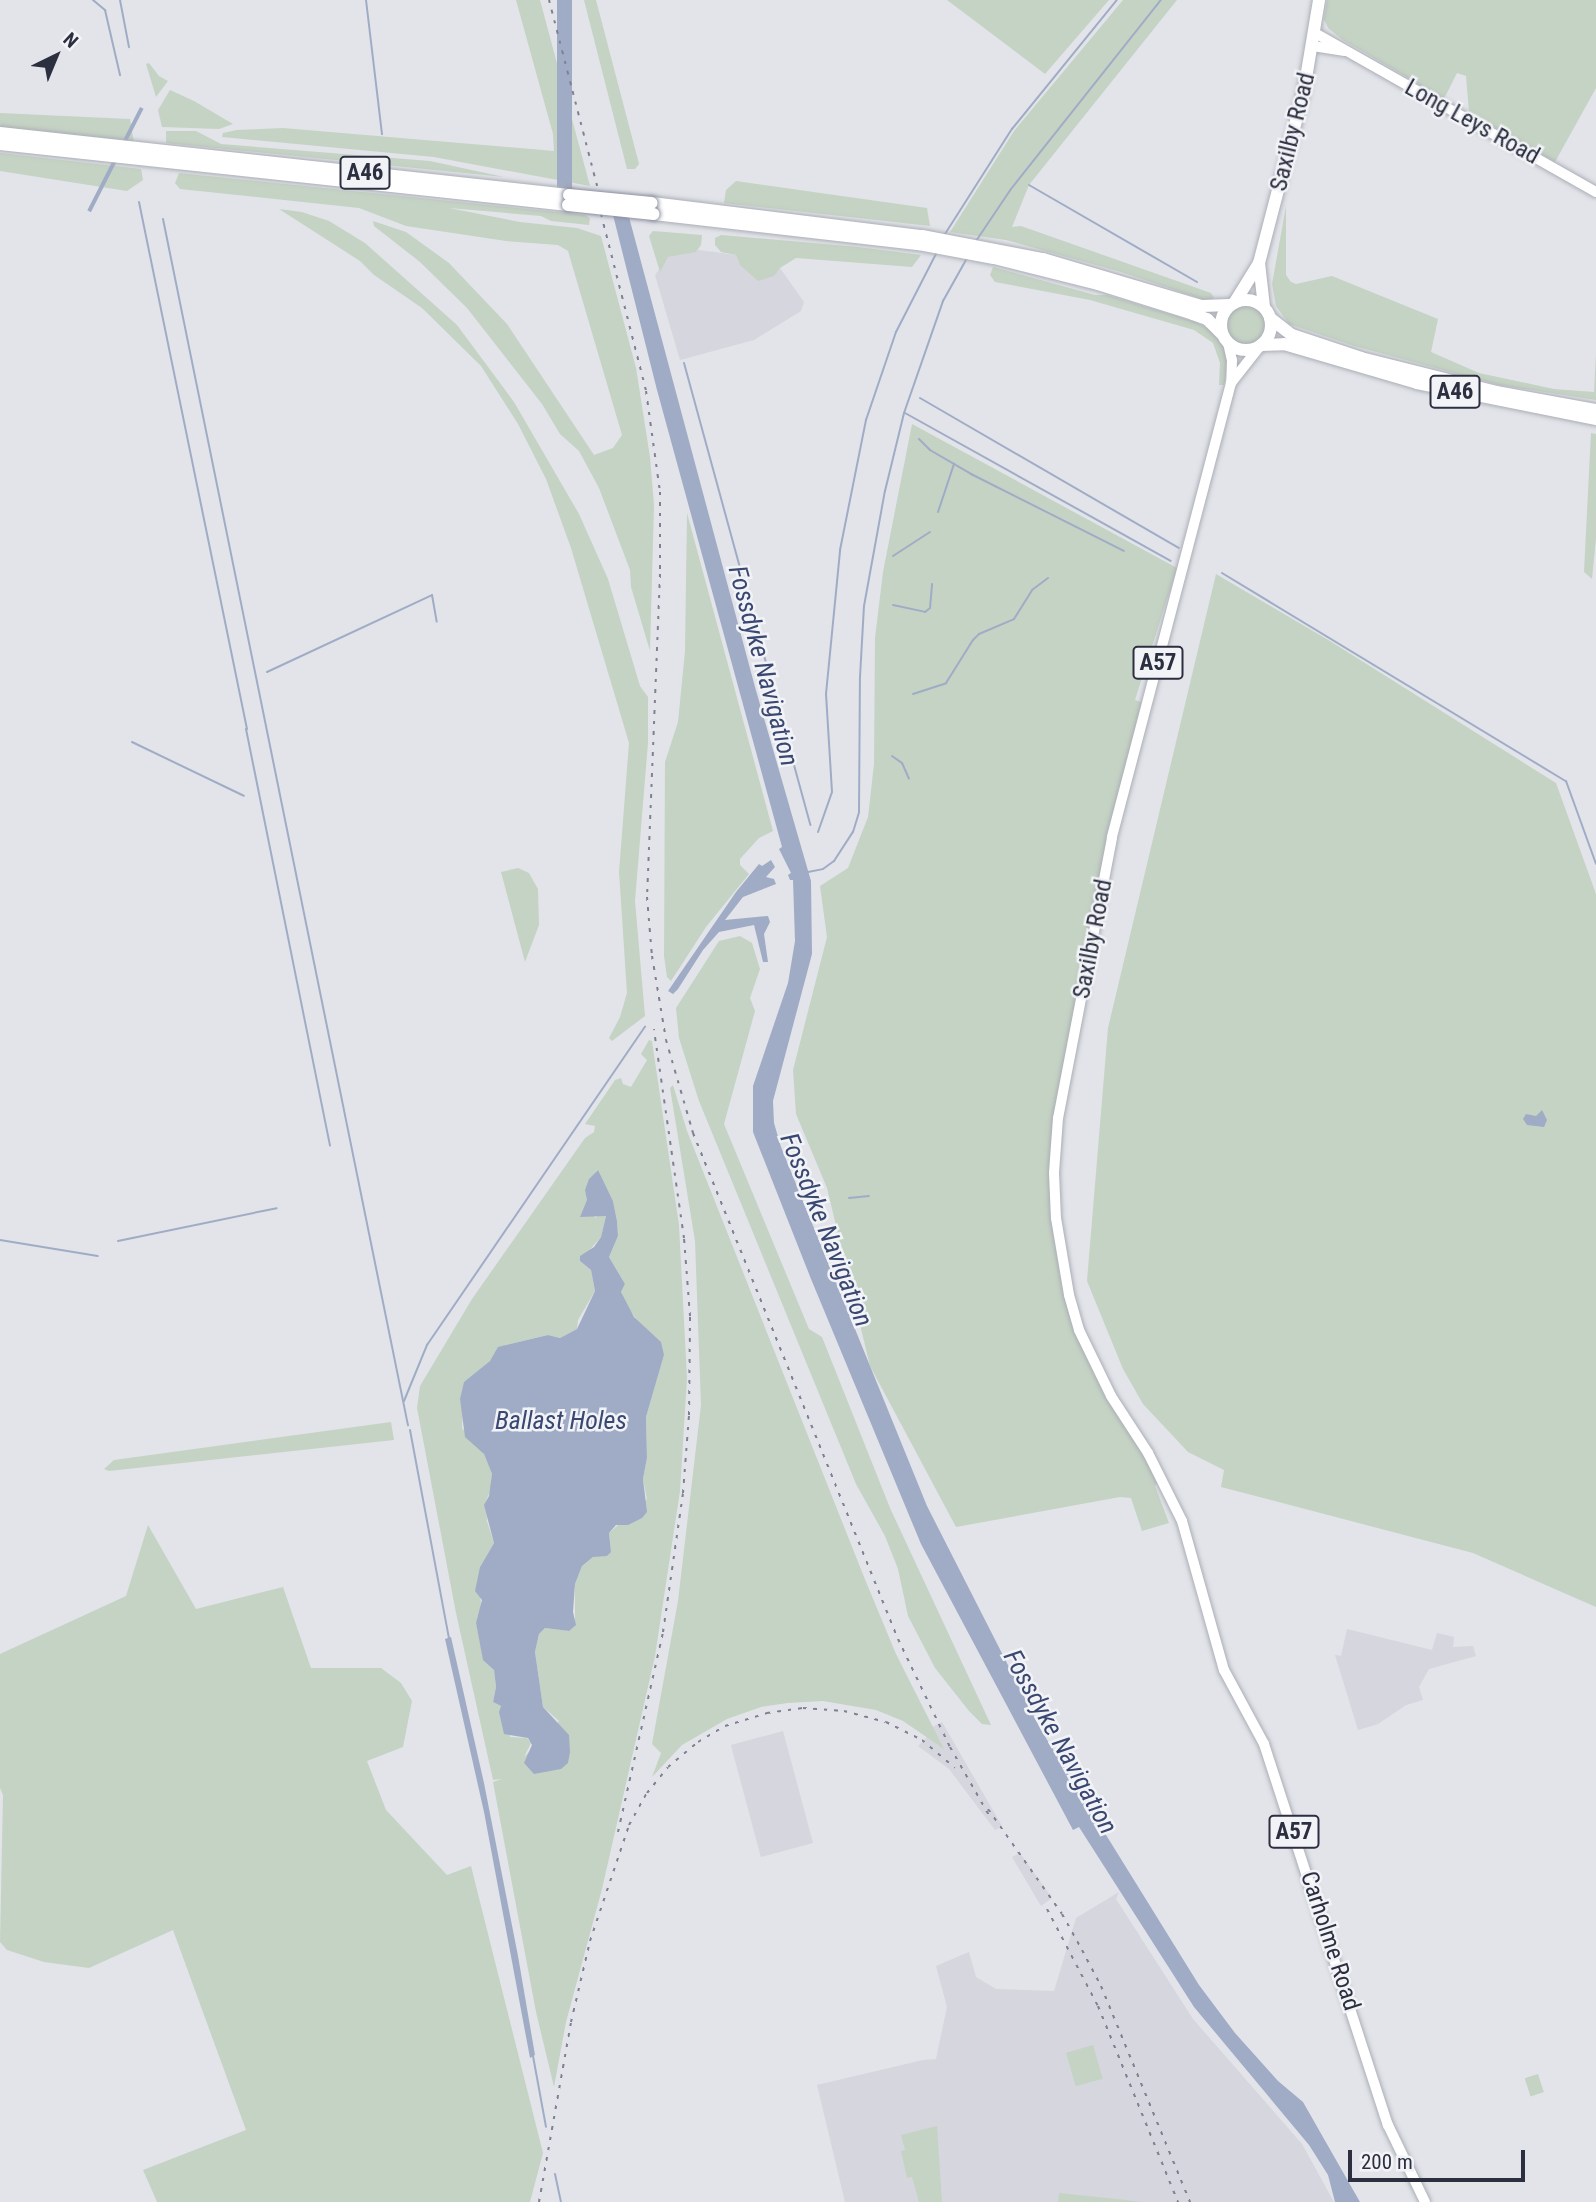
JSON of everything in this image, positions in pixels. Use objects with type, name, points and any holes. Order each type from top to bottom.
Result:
[{"type":"highway","name":"Saxilby Road","points":[[1233,304],[1259,263],[1314,39],[1319,0]]},
{"type":"highway","name":"A46","points":[[0,134],[142,155]]},
{"type":"highway","name":"A46","points":[[0,144],[142,155],[920,240],[1101,274],[1202,306],[1233,304]]},
{"type":"highway","name":"A46","points":[[996,254],[1193,314],[1207,320],[1225,338]]},
{"type":"highway","name":"Saxilby Road","points":[[1259,263],[1267,312]]},
{"type":"highway","points":[[1250,300],[1267,312],[1270,334],[1261,346],[1243,350],[1225,338],[1221,321],[1233,304],[1250,300]]},
{"type":"highway","name":"A46","points":[[1267,312],[1292,335],[1362,358],[1485,389],[1596,410]]},
{"type":"highway","name":"A46","points":[[1261,346],[1284,344],[1416,383],[1596,419]]},
{"type":"main road","name":"Saxilby Road","points":[[1165,1483],[1087,1351],[1073,1313],[1056,1218],[1055,1144],[1121,792],[1231,383],[1225,338]]},
{"type":"main road","name":"Saxilby Road","points":[[1231,383],[1261,346]]},
{"type":"main road","name":"Carholme Road","points":[[1165,1483],[1186,1534],[1224,1670],[1264,1744],[1272,1765],[1388,2125],[1425,2202]]},
{"type":"street","name":"Long Leys Road","points":[[1314,39],[1349,52],[1596,192]]},
{"type":"shaded area","points":[[699,250],[736,255],[740,265],[780,268],[804,302],[801,311],[754,340],[680,360],[655,275],[668,257]]},
{"type":"shaded area","points":[[1347,1629],[1432,1650],[1437,1633],[1454,1637],[1453,1647],[1473,1646],[1476,1656],[1429,1669],[1419,1687],[1423,1700],[1406,1705],[1378,1724],[1358,1730],[1335,1655],[1341,1656]]},
{"type":"shaded area","points":[[942,1722],[1002,1826],[995,1830],[949,1769],[918,1746],[928,1736],[942,1747],[932,1727]]},
{"type":"shaded area","points":[[783,1731],[813,1843],[761,1857],[731,1745]]},
{"type":"shaded area","points":[[1020,1853],[1052,1898],[1041,1906],[1012,1857]]},
{"type":"shaded area","points":[[1119,1892],[1116,1899],[1193,2019],[1302,2144],[1334,2202],[845,2202],[817,2085],[936,2059],[947,2007],[936,1966],[969,1952],[976,1977],[996,1989],[1054,1991],[1076,1918]]},
{"type":"green space","points":[[516,0],[540,0],[590,186],[434,157],[222,137],[223,133],[237,130],[283,128],[554,151],[553,134]]},
{"type":"green space","points":[[584,0],[596,0],[639,164],[635,169],[627,169]]},
{"type":"green space","points":[[947,0],[1109,0],[1045,74]]},
{"type":"green space","points":[[1123,0],[1177,0],[1029,185],[1012,227],[1021,226],[1211,293],[1214,297],[1211,302],[1121,272],[1006,240],[950,232],[1014,131]]},
{"type":"green space","points":[[1327,0],[1596,0],[1596,88],[1555,162],[1469,112],[1466,76],[1457,73],[1444,99],[1343,40],[1328,28],[1324,19]]},
{"type":"green space","points":[[149,63],[159,76],[168,81],[156,97],[146,64]]},
{"type":"green space","points":[[170,90],[233,124],[219,129],[162,127],[158,110]]},
{"type":"green space","points":[[0,113],[130,119],[134,143],[0,127]]},
{"type":"green space","points":[[166,131],[196,131],[221,144],[430,161],[504,177],[166,143]]},
{"type":"green space","points":[[0,153],[141,169],[143,180],[127,191],[0,171]]},
{"type":"green space","points":[[179,173],[585,215],[590,218],[589,225],[551,221],[541,216],[449,208],[520,222],[577,228],[601,236],[636,368],[650,457],[654,505],[650,651],[631,587],[630,570],[599,488],[579,451],[560,434],[542,404],[467,308],[420,262],[374,226],[373,221],[406,232],[449,263],[507,324],[594,455],[613,448],[622,435],[568,251],[558,245],[506,241],[406,226],[359,208],[180,189],[175,183]]},
{"type":"green space","points":[[736,181],[927,208],[930,226],[724,203],[726,190]]},
{"type":"green space","points":[[1286,206],[1286,275],[1291,282],[1296,284],[1332,276],[1438,319],[1431,352],[1479,373],[1554,389],[1594,392],[1596,354],[1596,400],[1499,385],[1354,346],[1289,324],[1276,306],[1272,284]]},
{"type":"green space","points":[[279,209],[302,212],[329,221],[365,243],[457,325],[514,402],[579,514],[608,579],[640,686],[648,697],[648,743],[635,901],[645,1016],[612,1041],[609,1038],[620,1017],[627,993],[619,872],[629,743],[571,548],[546,479],[518,424],[481,366],[422,308],[374,275],[360,261]]},
{"type":"green space","points":[[653,231],[702,235],[701,245],[696,252],[668,257],[660,272],[649,236]]},
{"type":"green space","points":[[721,235],[921,255],[912,267],[796,258],[780,268],[774,276],[758,281],[740,265],[736,255],[721,252],[715,245],[715,238]]},
{"type":"green space","points":[[993,267],[1095,295],[1107,295],[1196,322],[1210,330],[1224,347],[1228,366],[1224,385],[1219,385],[1220,363],[1213,343],[1194,330],[1090,300],[995,282],[990,275]]},
{"type":"green space","points":[[1246,306],[1260,311],[1265,325],[1260,339],[1246,344],[1232,339],[1227,325],[1232,311]]},
{"type":"green space","points":[[912,424],[1177,568],[1135,700],[1144,703],[1051,1163],[1075,1326],[1103,1392],[1159,1481],[1155,1486],[1169,1523],[1142,1531],[1131,1498],[1120,1497],[956,1527],[870,1366],[827,1188],[796,1114],[793,1070],[827,937],[820,886],[848,868],[868,817],[874,764],[875,638],[883,572]]},
{"type":"green space","points":[[1591,433],[1596,434],[1596,538],[1592,579],[1584,572]]},
{"type":"green space","points":[[687,513],[773,831],[759,838],[740,859],[740,865],[749,874],[706,927],[671,981],[667,977],[664,956],[665,762],[678,722],[685,651]]},
{"type":"green space","points":[[1216,574],[1330,641],[1556,783],[1596,894],[1596,1607],[1473,1553],[1221,1487],[1224,1470],[1188,1452],[1143,1404],[1123,1369],[1087,1281],[1108,1028]]},
{"type":"green space","points":[[518,868],[529,873],[538,889],[539,925],[525,962],[501,872]]},
{"type":"green space","points":[[740,936],[752,943],[760,969],[750,998],[755,1011],[724,1124],[809,1329],[822,1337],[890,1508],[991,1725],[982,1724],[969,1711],[935,1668],[908,1616],[898,1569],[885,1536],[856,1484],[699,1101],[679,1038],[676,1008],[719,941]]},
{"type":"green space","points":[[649,1040],[652,1041],[679,1225],[687,1378],[680,1491],[655,1656],[602,1889],[566,2022],[554,2087],[536,2012],[493,1782],[502,1779],[493,1780],[456,1613],[417,1408],[420,1386],[472,1299],[585,1138],[594,1132],[595,1126],[585,1124],[615,1080],[621,1078],[623,1084],[631,1087],[647,1060],[641,1054]],"holes":[[[597,1170],[613,1201],[618,1236],[609,1257],[625,1284],[621,1292],[627,1307],[664,1355],[646,1417],[647,1458],[643,1479],[647,1499],[609,1533],[611,1552],[593,1557],[582,1566],[575,1584],[575,1620],[569,1631],[545,1628],[539,1634],[535,1652],[543,1707],[559,1721],[524,1757],[531,1743],[527,1738],[510,1737],[501,1706],[493,1702],[496,1687],[494,1670],[480,1641],[476,1623],[481,1612],[480,1567],[494,1543],[487,1521],[486,1501],[491,1489],[492,1474],[484,1454],[462,1428],[464,1382],[477,1374],[506,1345],[548,1335],[560,1338],[577,1329],[578,1320],[595,1291],[591,1270],[580,1261],[601,1237],[606,1216],[600,1214],[595,1218],[585,1190]]]},
{"type":"green space","points":[[673,1085],[687,1131],[864,1577],[896,1654],[944,1749],[903,1721],[876,1710],[823,1701],[788,1703],[761,1707],[727,1719],[682,1745],[652,1777],[661,1753],[652,1744],[678,1601],[701,1405],[695,1241],[670,1088]]},
{"type":"green space","points":[[391,1422],[394,1440],[109,1471],[104,1469],[114,1460]]},
{"type":"green space","points":[[148,1525],[196,1609],[283,1587],[311,1668],[381,1668],[401,1683],[412,1701],[403,1747],[367,1761],[386,1810],[447,1875],[471,1866],[543,2153],[530,2202],[157,2202],[143,2170],[246,2130],[173,1930],[89,1968],[44,1962],[7,1950],[0,1942],[3,1795],[0,1788],[0,1654],[126,1596]]},
{"type":"green space","points":[[1093,2045],[1103,2079],[1076,2086],[1066,2053]]},
{"type":"green space","points":[[1538,2074],[1544,2092],[1531,2096],[1525,2078]]},
{"type":"green space","points":[[937,2126],[942,2202],[919,2202],[912,2177],[907,2178],[901,2151],[905,2150],[901,2135]]},
{"type":"green space","points":[[1059,2193],[1144,2202],[1058,2202]]},
{"type":"water","points":[[557,0],[572,0],[572,197],[557,197]]},
{"type":"water","points":[[140,107],[144,109],[91,212],[87,210]]},
{"type":"water","points":[[613,215],[629,217],[755,687],[811,881],[812,954],[773,1101],[774,1123],[781,1147],[927,1506],[1041,1730],[1199,1985],[1235,2033],[1278,2081],[1303,2102],[1360,2202],[1335,2202],[1328,2175],[1309,2145],[1194,2007],[1079,1827],[1073,1830],[921,1544],[753,1132],[753,1086],[788,983],[795,941],[793,880],[790,880],[788,875],[791,873],[779,849],[782,847],[657,390]]},
{"type":"water","points":[[771,860],[775,867],[766,877],[774,879],[776,884],[743,897],[725,920],[768,916],[770,922],[764,934],[768,962],[763,962],[754,925],[719,932],[703,950],[678,989],[673,994],[668,991],[736,892],[759,864],[762,866]]},
{"type":"water","points":[[1542,1110],[1547,1120],[1544,1127],[1527,1125],[1523,1119],[1526,1114],[1536,1116]]},
{"type":"water","name":"Ballast Holes","points":[[598,1170],[613,1201],[617,1221],[618,1236],[609,1257],[625,1284],[621,1292],[634,1317],[661,1342],[664,1355],[646,1417],[647,1458],[643,1479],[647,1512],[642,1518],[628,1525],[616,1525],[609,1533],[611,1552],[607,1556],[593,1557],[582,1566],[575,1584],[573,1612],[576,1625],[569,1631],[545,1628],[539,1634],[535,1652],[543,1707],[569,1735],[570,1752],[568,1763],[561,1769],[534,1774],[524,1763],[532,1745],[528,1738],[504,1734],[499,1712],[501,1706],[493,1702],[496,1687],[494,1670],[483,1660],[476,1623],[482,1600],[475,1591],[480,1567],[494,1543],[484,1505],[489,1496],[492,1474],[484,1454],[465,1437],[460,1399],[464,1382],[490,1361],[498,1347],[548,1335],[560,1338],[577,1329],[595,1291],[591,1270],[580,1261],[580,1256],[594,1247],[601,1237],[606,1216],[580,1217],[587,1200],[585,1190],[589,1179]]},
{"type":"water","points":[[451,1637],[484,1783],[518,1956],[535,2055],[530,2058],[484,1812],[445,1639]]},
{"type":"waterway","points":[[93,0],[105,10],[120,75]]},
{"type":"waterway","points":[[120,0],[129,47]]},
{"type":"waterway","points":[[366,0],[382,134]]},
{"type":"waterway","points":[[945,234],[1012,129],[1117,0]]},
{"type":"waterway","points":[[976,241],[1011,189],[1161,0]]},
{"type":"waterway","points":[[1029,185],[1197,282]]},
{"type":"waterway","points":[[139,202],[247,729]]},
{"type":"waterway","points":[[163,219],[408,1425]]},
{"type":"waterway","points":[[818,832],[832,792],[826,694],[840,550],[866,420],[896,332],[937,252]]},
{"type":"waterway","points":[[808,872],[823,869],[834,861],[853,832],[859,812],[860,677],[864,606],[885,491],[904,413],[943,301],[967,258]]},
{"type":"waterway","name":"Fossdyke Navigation","points":[[684,363],[810,825]]},
{"type":"waterway","points":[[920,398],[1179,548]]},
{"type":"waterway","points":[[905,413],[1171,561]]},
{"type":"waterway","points":[[919,439],[930,450],[971,474],[1124,551]]},
{"type":"waterway","points":[[938,512],[954,464]]},
{"type":"waterway","points":[[893,556],[930,532]]},
{"type":"waterway","points":[[1222,573],[1566,781],[1596,864]]},
{"type":"waterway","points":[[913,694],[946,683],[973,640],[979,634],[1014,619],[1032,590],[1048,578]]},
{"type":"waterway","points":[[893,605],[925,612],[930,608],[932,584]]},
{"type":"waterway","points":[[267,672],[432,595],[437,622]]},
{"type":"waterway","points":[[246,729],[330,1146]]},
{"type":"waterway","points":[[132,742],[244,796]]},
{"type":"waterway","points":[[892,756],[902,763],[909,779]]},
{"type":"waterway","points":[[404,1401],[427,1345],[645,1027]]},
{"type":"waterway","points":[[849,1198],[869,1196]]},
{"type":"waterway","points":[[118,1241],[277,1208]]},
{"type":"waterway","points":[[0,1240],[98,1256]]},
{"type":"waterway","points":[[410,1430],[449,1639]]},
{"type":"waterway","points":[[533,2056],[546,2127]]},
{"type":"waterway","points":[[555,2174],[561,2202]]},
{"type":"railway","points":[[549,0],[598,190]]},
{"type":"railway","points":[[601,214],[646,391],[660,492],[660,574],[647,897],[652,956],[666,1040],[693,1133],[898,1639],[950,1747],[990,1817]]},
{"type":"railway","points":[[618,1832],[663,1632],[683,1493],[689,1415],[690,1316],[684,1238],[654,1029]]},
{"type":"railway","points":[[539,2202],[571,2022],[590,1941],[629,1825],[647,1793],[668,1767],[698,1742],[725,1726],[767,1713],[803,1708],[844,1711],[886,1722],[922,1740],[955,1768]]},
{"type":"railway","points":[[988,1809],[1062,1914],[1101,1986],[1190,2202]]},
{"type":"railway","points":[[1047,1909],[1098,2006],[1178,2202]]}]
